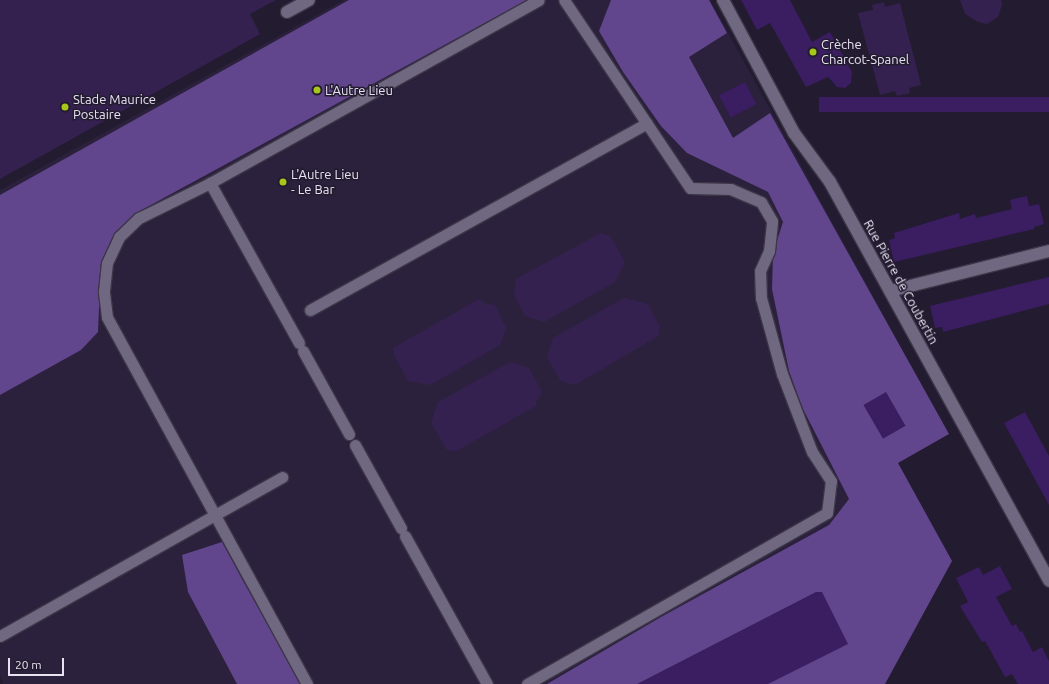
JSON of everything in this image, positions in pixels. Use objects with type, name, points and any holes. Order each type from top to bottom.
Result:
[{"type":"street","points":[[287,12],[309,0]]},
{"type":"street","name":"Rue Pierre de Coubertin","points":[[723,0],[794,133],[830,182],[1049,581]]},
{"type":"street","points":[[890,291],[1049,251]]},
{"type":"lane","points":[[307,684],[107,317],[104,291],[107,263],[119,237],[139,218],[210,183],[539,0]]},
{"type":"lane","points":[[527,684],[827,513],[831,481],[812,452],[784,381],[761,298],[760,271],[769,251],[772,221],[761,202],[731,189],[690,188],[564,0]]},
{"type":"lane","points":[[310,310],[647,122]]},
{"type":"lane","points":[[210,183],[349,434]]},
{"type":"lane","points":[[355,445],[487,684]]},
{"type":"lane","points":[[0,636],[282,477]]},
{"type":"shaded area","name":"Stade Maurice Postaire","points":[[0,0],[276,0],[250,14],[260,34],[0,179]]},
{"type":"shaded area","points":[[344,0],[710,0],[949,434],[898,463],[952,561],[885,684],[3,684],[0,675],[0,190]]},
{"type":"shaded area","points":[[349,0],[527,0],[138,212],[116,233],[101,262],[98,332],[81,350],[0,395],[0,195]]},
{"type":"shaded area","points":[[611,0],[709,0],[727,33],[689,57],[733,138],[770,113],[949,434],[898,463],[952,561],[885,684],[547,684],[661,617],[829,525],[849,499],[803,409],[789,371],[772,289],[773,253],[783,222],[768,192],[687,153],[661,126],[623,72],[599,31]]},
{"type":"shaded area","points":[[960,0],[1001,0],[1002,5],[998,17],[987,24],[978,22],[965,14]]},
{"type":"shaded area","points":[[884,2],[885,7],[900,3],[921,85],[909,88],[910,93],[897,96],[895,91],[880,95],[858,13],[873,10],[872,5]]},
{"type":"shaded area","points":[[601,233],[610,236],[625,262],[615,282],[544,322],[525,316],[514,295],[516,279]]},
{"type":"shaded area","points":[[624,298],[648,304],[660,327],[658,336],[575,385],[561,381],[547,357],[553,338]]},
{"type":"shaded area","points":[[479,299],[486,304],[495,305],[506,328],[500,345],[430,385],[408,381],[394,355],[393,348]]},
{"type":"shaded area","points":[[510,362],[529,368],[542,392],[536,402],[536,406],[456,451],[447,450],[431,423],[438,402]]},
{"type":"shaded area","points":[[222,542],[301,684],[237,684],[188,592],[182,555]]},
{"type":"building","name":"Crèche Charcot-Spanel","points":[[741,0],[790,0],[812,42],[830,32],[852,72],[851,83],[845,88],[837,87],[828,77],[806,87],[770,23],[757,30]]},
{"type":"building","points":[[745,82],[756,104],[731,117],[719,95]]},
{"type":"building","points":[[819,97],[1049,97],[1049,112],[819,112]]},
{"type":"building","points":[[1027,196],[1029,206],[1039,204],[1044,224],[1034,227],[1034,229],[894,262],[889,240],[895,238],[894,233],[959,213],[960,219],[975,214],[976,218],[1012,209],[1010,200]]},
{"type":"building","points":[[1049,277],[1049,304],[943,332],[942,327],[935,328],[930,306]]},
{"type":"building","points":[[886,392],[906,426],[883,439],[863,405]]},
{"type":"building","points":[[1025,412],[1049,456],[1049,505],[1004,423]]},
{"type":"building","points":[[1000,566],[1012,589],[996,597],[1012,626],[1016,624],[1020,632],[1022,631],[1033,652],[1042,647],[1049,661],[1049,684],[1018,684],[1012,674],[1005,677],[985,641],[982,642],[960,606],[968,602],[956,578],[979,567],[983,575]]},
{"type":"building","points":[[816,592],[822,592],[848,644],[768,684],[637,684]]},
{"type":"place","name":"Crèche Charcot-Spanel","points":[[813,52]]},
{"type":"place","name":"L'Autre Lieu","points":[[317,90]]},
{"type":"place","name":"Stade Maurice Postaire","points":[[65,107]]},
{"type":"place","name":"L'Autre Lieu - Le Bar","points":[[283,182]]}]
